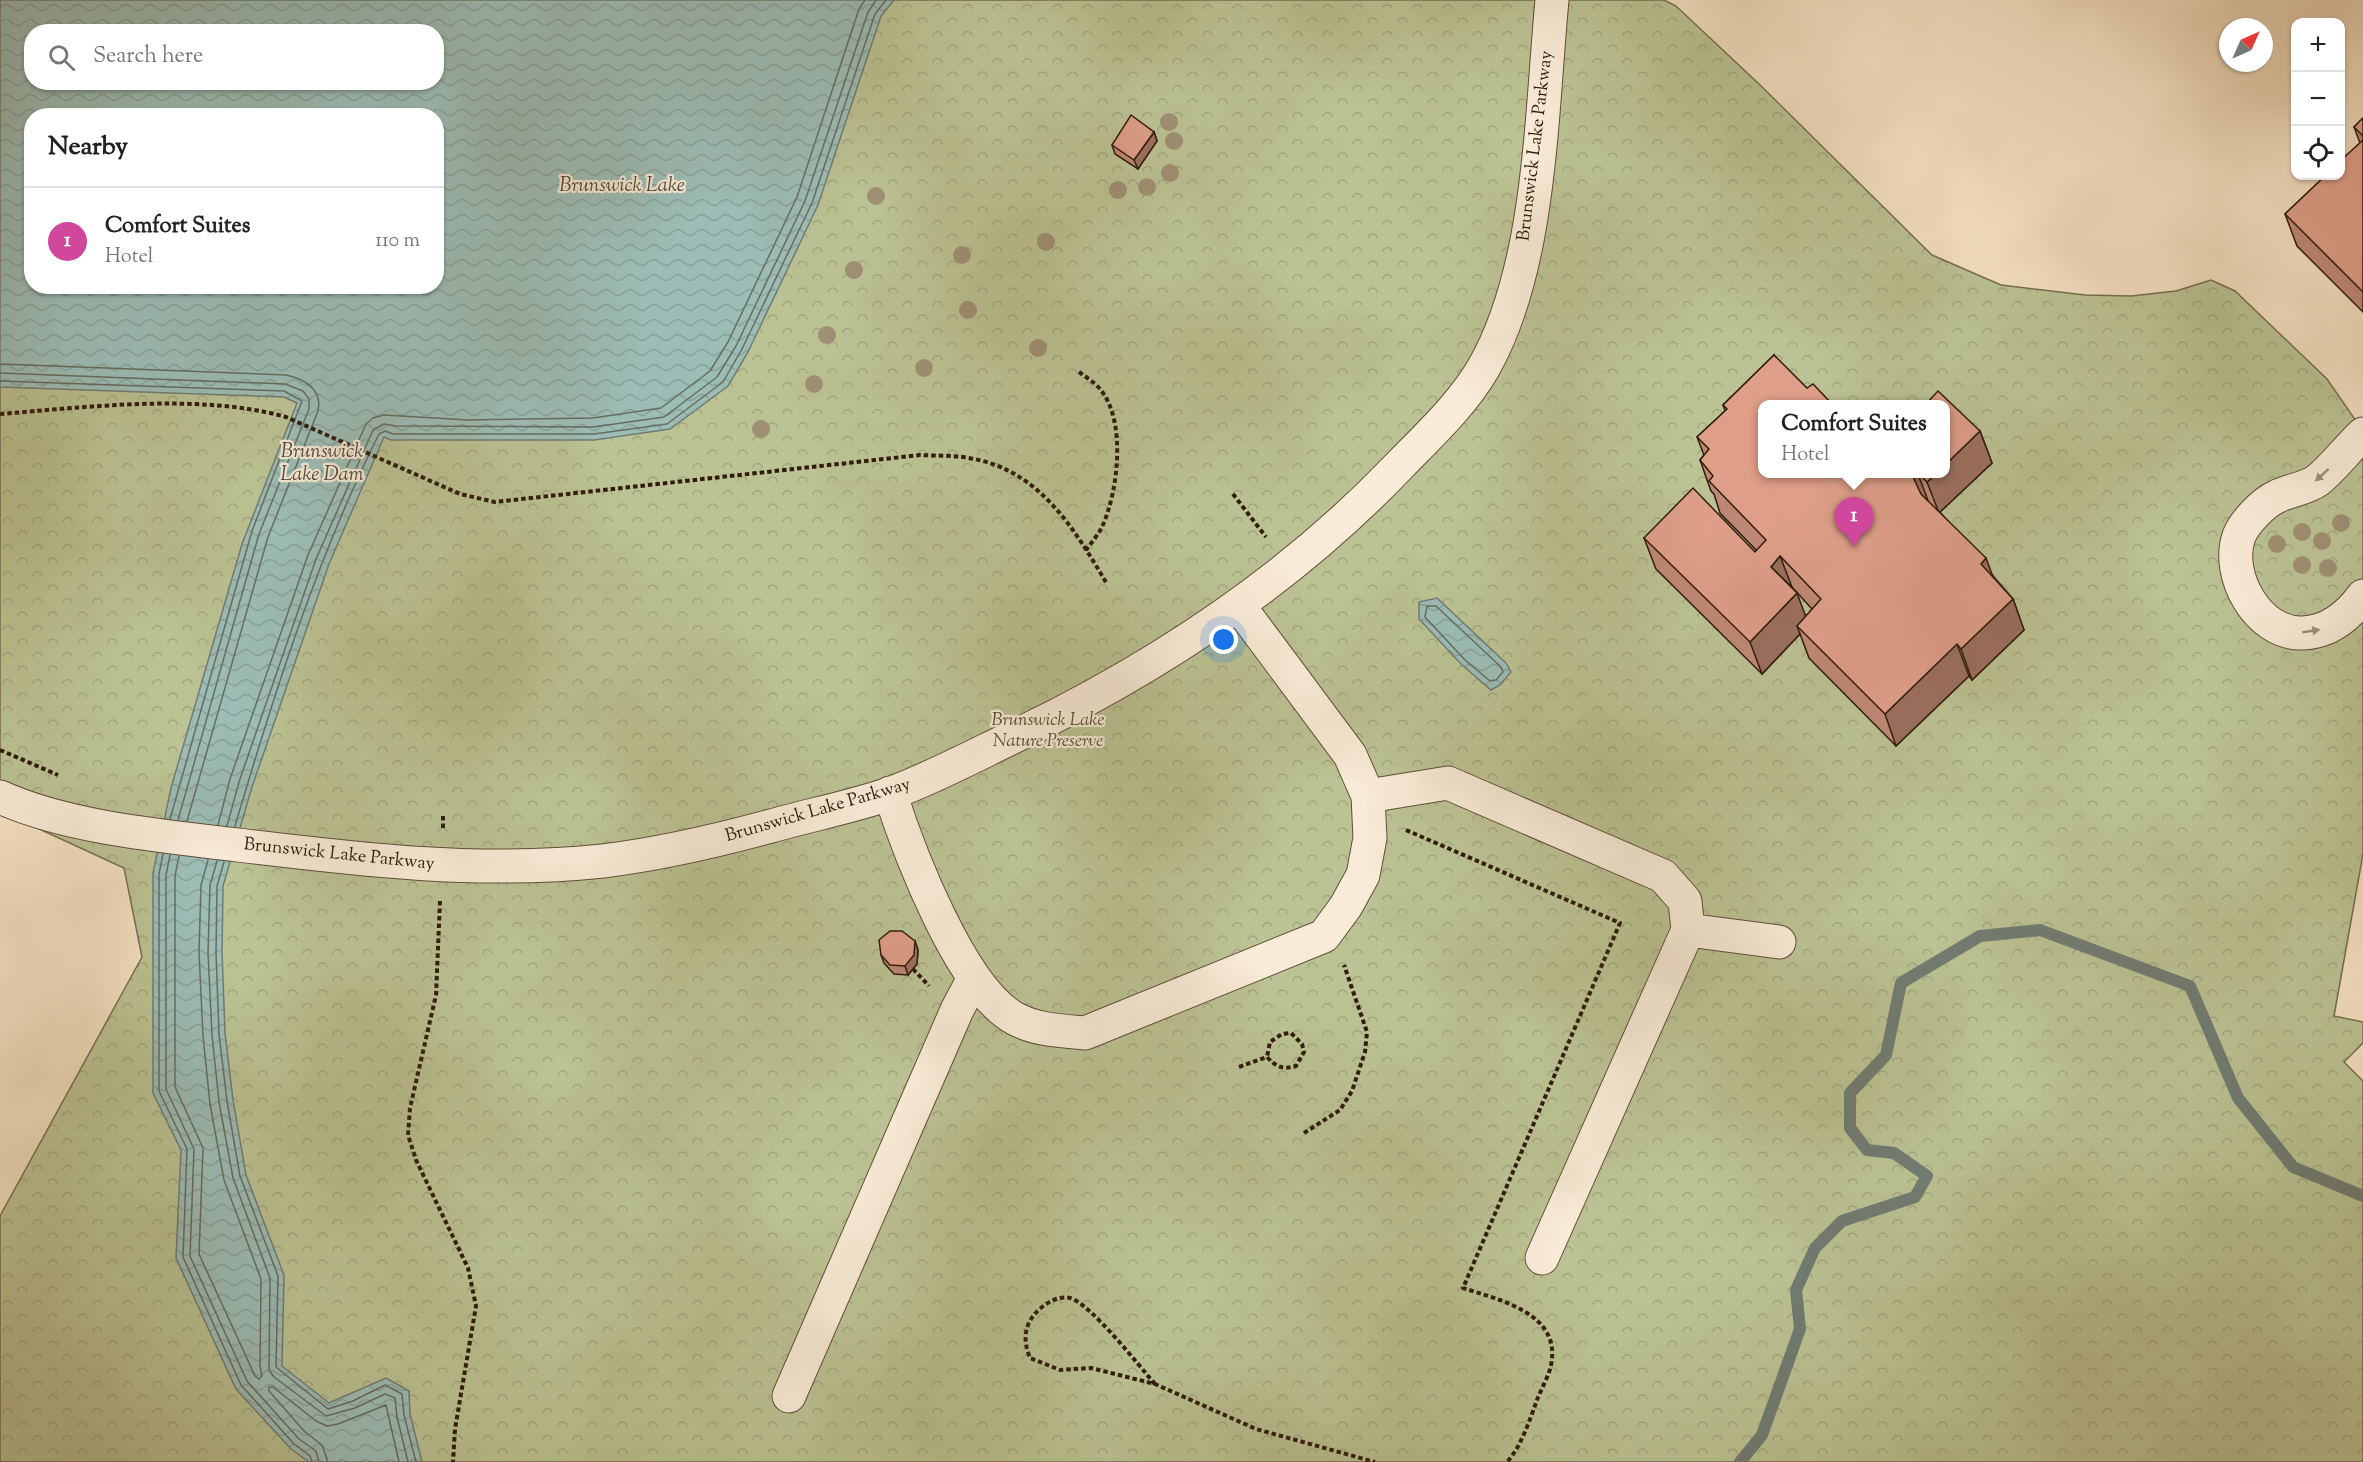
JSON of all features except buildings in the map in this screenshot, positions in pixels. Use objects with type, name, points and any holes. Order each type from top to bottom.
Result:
[{"type":"street","name":"Brunswick Lake Parkway","points":[[0,797],[15,804],[88,823],[140,833],[261,848],[441,865],[518,868],[607,860],[673,850],[890,793],[1055,717],[1156,660],[1239,606],[1291,567],[1372,494],[1435,429],[1480,373],[1500,337],[1513,299],[1530,226],[1552,0]]},
{"type":"street","points":[[2363,434],[2317,481],[2275,497],[2255,514],[2239,535],[2234,566],[2245,594],[2259,611],[2269,620],[2292,632],[2304,633],[2326,628],[2351,612],[2363,596]]},
{"type":"street","points":[[890,793],[903,836],[936,909],[974,978],[992,1001],[1015,1019],[1050,1030],[1085,1033],[1324,936],[1346,906],[1363,875],[1370,838],[1368,796],[1350,755],[1239,606]]},
{"type":"street","points":[[1368,796],[1448,783],[1663,876],[1685,901],[1688,930],[1542,1258]]},
{"type":"street","points":[[1688,930],[1779,942]]},
{"type":"street","points":[[789,1396],[957,1010],[974,978]]},
{"type":"path","points":[[1079,372],[1100,389],[1109,405],[1116,451],[1114,483],[1108,510],[1101,529],[1086,550]]},
{"type":"path","points":[[0,414],[122,404],[194,405],[260,411],[286,417],[460,494],[495,502],[920,455],[972,458],[1019,477],[1040,492],[1060,511],[1107,584]]},
{"type":"path","points":[[1233,494],[1270,542]]},
{"type":"path","points":[[0,750],[60,775]]},
{"type":"path","points":[[443,814],[436,995],[410,1108],[408,1135],[416,1160],[468,1268],[476,1306],[455,1429],[453,1462]]},
{"type":"path","points":[[1399,839],[1402,828],[1620,923],[1463,1288],[1525,1310],[1539,1321],[1551,1343],[1551,1365],[1531,1414],[1507,1462]]},
{"type":"path","points":[[1304,1133],[1340,1110],[1352,1091],[1365,1052],[1367,1032],[1348,981],[1344,966],[1346,959]]},
{"type":"path","points":[[912,969],[932,988]]},
{"type":"path","points":[[1291,1033],[1302,1044],[1304,1052],[1296,1066],[1286,1069],[1275,1066],[1268,1057],[1270,1042],[1282,1034],[1291,1033]]},
{"type":"path","points":[[1239,1067],[1268,1057]]},
{"type":"path","points":[[1155,1383],[1086,1308],[1070,1298],[1052,1300],[1033,1316],[1025,1332],[1025,1346],[1030,1358],[1060,1370],[1091,1368],[1155,1383],[1256,1429],[1375,1462]]},
{"type":"green space","name":"Brunswick Lake Nature Preserve","points":[[0,0],[1664,0],[1676,6],[1759,84],[1932,255],[2001,285],[2085,295],[2131,296],[2176,291],[2211,280],[2235,291],[2327,379],[2363,431],[2363,854],[2334,1016],[2363,1022],[2363,1043],[2344,1062],[2363,1081],[2363,1462],[0,1462],[0,1216],[142,957],[124,868],[0,811]]},
{"type":"water","name":"Brunswick Lake","points":[[0,0],[894,0],[881,16],[818,205],[748,352],[728,386],[670,429],[594,440],[391,440],[384,437],[329,564],[252,787],[223,886],[222,952],[225,1033],[233,1100],[246,1175],[284,1275],[282,1366],[329,1403],[386,1378],[409,1391],[410,1414],[422,1462],[309,1462],[291,1449],[236,1389],[176,1258],[181,1150],[153,1093],[153,873],[171,788],[242,544],[297,403],[284,397],[0,387]]},
{"type":"water","points":[[1437,598],[1506,663],[1511,672],[1500,685],[1491,690],[1461,664],[1419,619],[1419,602]]},
{"type":"waterway","points":[[1740,1462],[1762,1435],[1800,1329],[1796,1290],[1815,1248],[1842,1221],[1915,1197],[1927,1176],[1894,1153],[1867,1150],[1850,1128],[1850,1093],[1886,1055],[1901,983],[1980,936],[2040,930],[2190,986],[2238,1098],[2293,1167],[2363,1196]]},
{"type":"place","name":"Comfort Suites","points":[[1854,547]]},
{"type":"water label","name":"Brunswick Lake Dam","points":[[322,464]]}]
